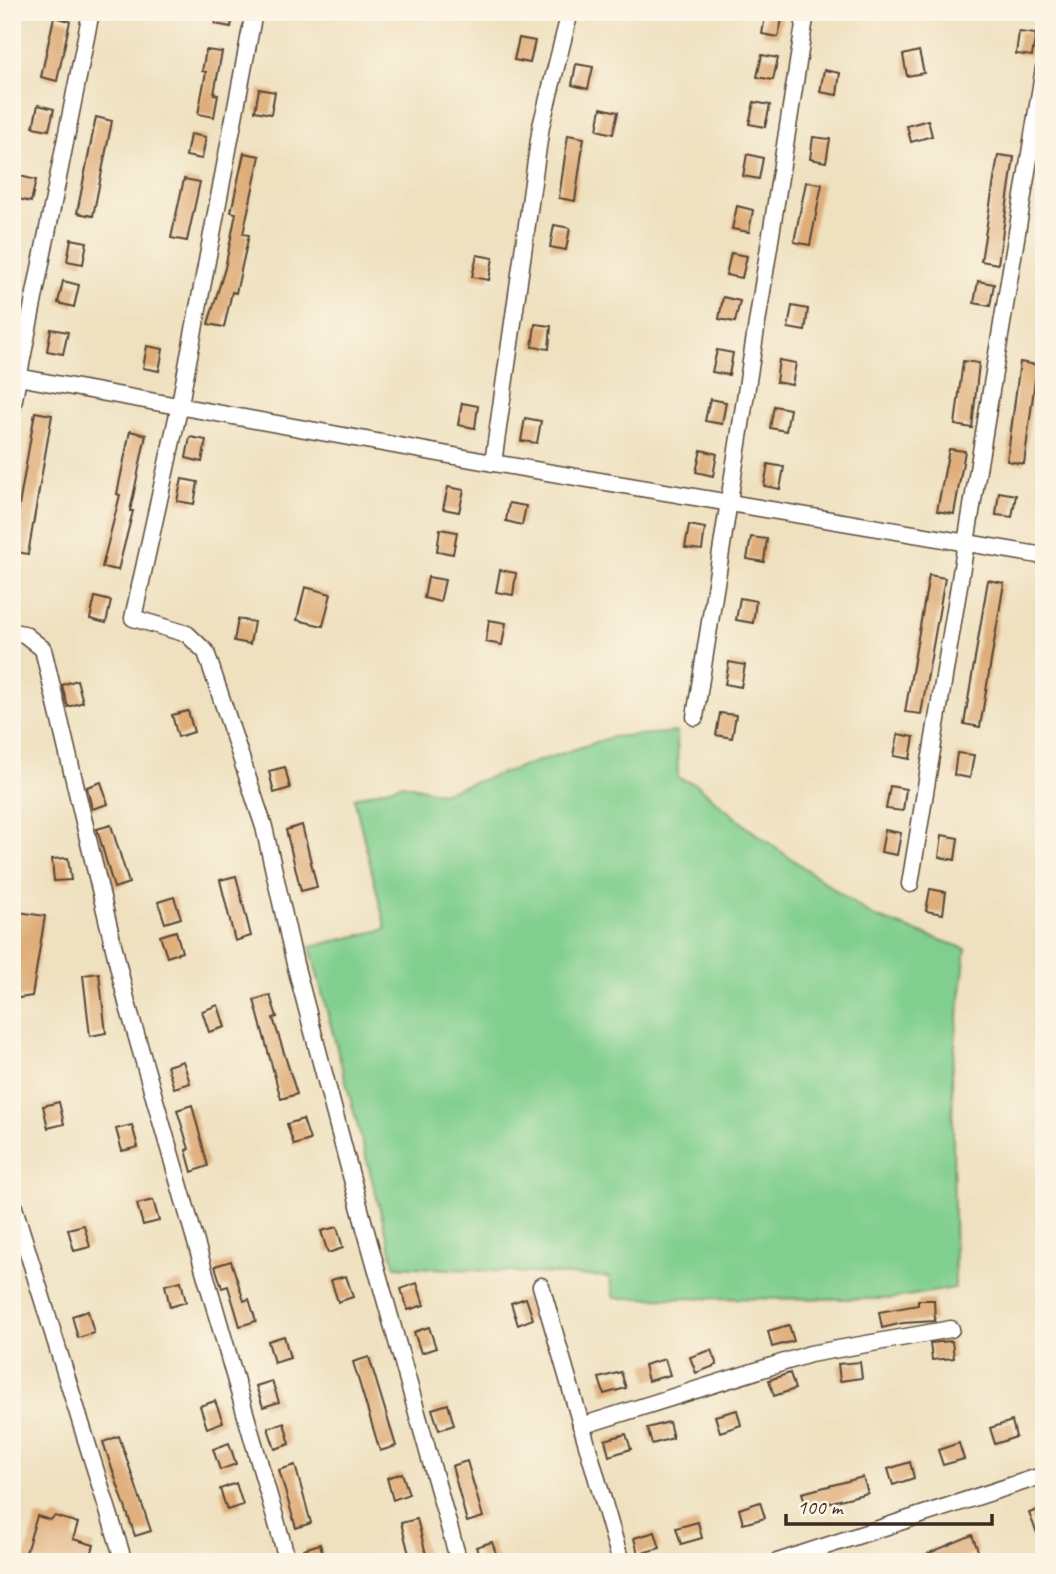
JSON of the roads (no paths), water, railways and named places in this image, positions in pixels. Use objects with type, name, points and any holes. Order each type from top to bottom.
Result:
[{"type":"street","points":[[12,409],[15,376],[91,12]]},
{"type":"street","points":[[254,12],[179,409],[133,618],[187,634],[206,652],[264,827],[295,964],[365,1228],[459,1562]]},
{"type":"street","points":[[493,463],[541,127],[570,12]]},
{"type":"street","points":[[695,717],[731,503],[806,12]]},
{"type":"street","points":[[911,884],[964,542],[1044,68]]},
{"type":"street","points":[[15,376],[179,409],[1044,556]]},
{"type":"street","points":[[12,632],[24,634],[43,649],[127,1003],[288,1562]]},
{"type":"street","points":[[12,1201],[124,1562]]},
{"type":"street","points":[[541,1286],[621,1562]]},
{"type":"street","points":[[581,1426],[810,1354],[951,1329]]},
{"type":"street","points":[[777,1562],[1044,1475]]}]
